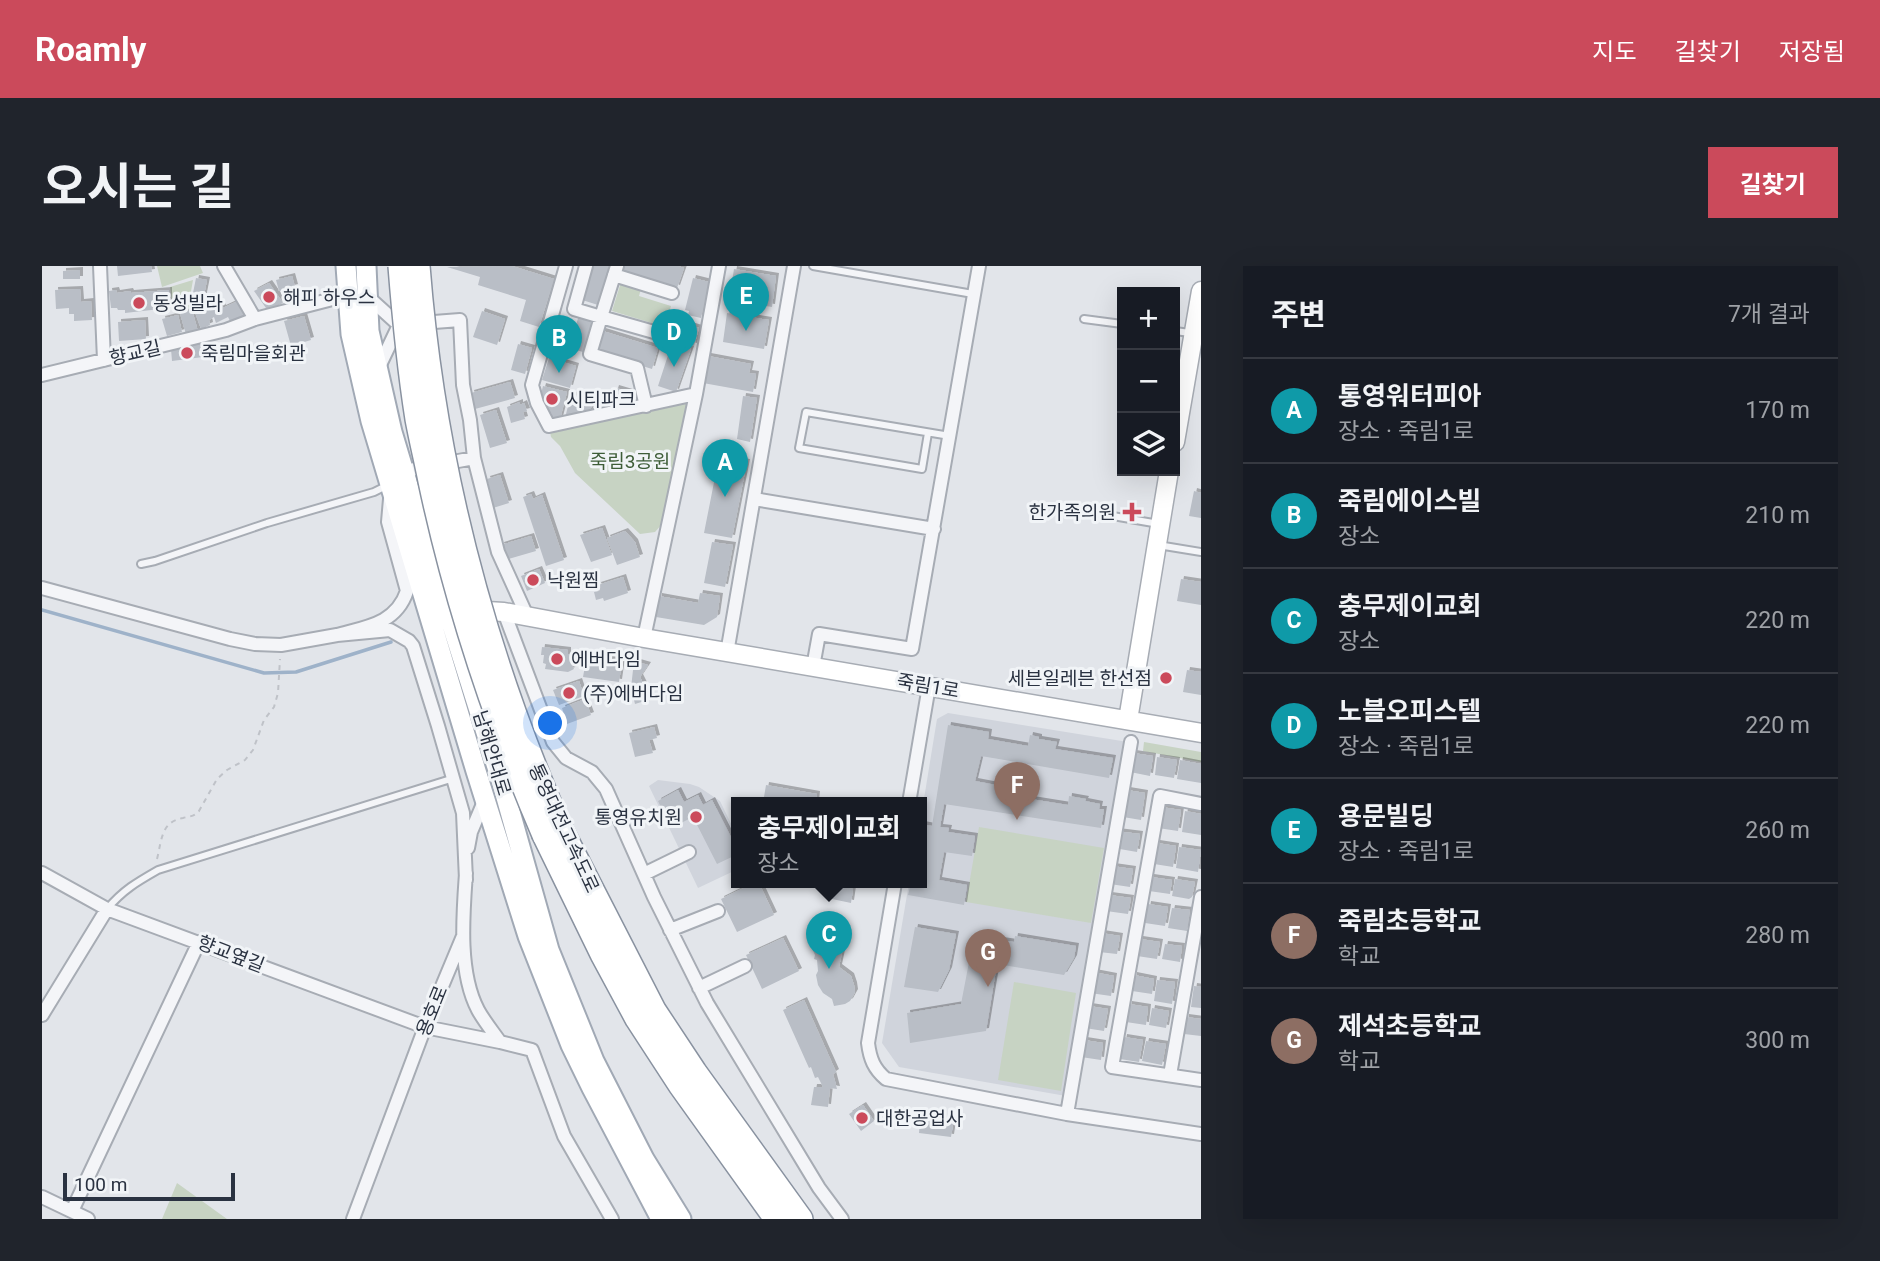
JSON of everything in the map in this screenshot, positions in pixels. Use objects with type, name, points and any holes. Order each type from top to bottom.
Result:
[{"type":"highway","name":"통영대전고속도로","points":[[400,266],[404,324],[417,420],[439,522],[473,645],[520,778],[654,1010],[695,1072],[801,1219]]},
{"type":"highway","name":"통영대전고속도로","points":[[418,266],[422,317],[436,414],[454,509],[479,604],[552,830],[602,954],[637,1019],[680,1085],[776,1219]]},
{"type":"main road","name":"남해안대로","points":[[346,266],[369,331],[392,432],[398,478]]},
{"type":"main road","name":"남해안대로","points":[[366,266],[351,334],[363,388],[398,478],[438,612],[485,799],[528,936],[571,1045],[661,1219]]},
{"type":"main road","name":"남해안대로","points":[[438,612],[502,783],[550,950],[594,1061],[644,1159],[681,1219]]},
{"type":"street","points":[[100,266],[104,360]]},
{"type":"street","points":[[224,266],[255,319]]},
{"type":"street","points":[[566,266],[532,385],[533,394],[549,426],[696,394]]},
{"type":"street","points":[[586,266],[574,309],[661,334]]},
{"type":"street","points":[[644,638],[696,394],[719,266]]},
{"type":"street","points":[[727,653],[794,266]]},
{"type":"street","points":[[813,667],[819,634],[912,649],[979,266]]},
{"type":"street","points":[[646,406],[637,368],[590,354],[615,270],[672,293]]},
{"type":"street","points":[[1180,418],[1196,341],[1201,291]]},
{"type":"street","points":[[358,295],[399,326],[460,320],[463,385],[474,458],[498,552],[527,616]]},
{"type":"street","name":"향교길","points":[[42,375],[358,295]]},
{"type":"street","points":[[378,370],[399,326]]},
{"type":"street","points":[[337,635],[386,620],[398,608],[407,591],[388,522],[398,478],[474,458]]},
{"type":"street","points":[[1128,720],[1169,476]]},
{"type":"street","points":[[754,499],[934,529]]},
{"type":"street","points":[[42,588],[255,644],[281,645],[390,629],[409,641],[413,646],[463,813],[466,880]]},
{"type":"street","name":"죽림1로","points":[[438,612],[504,612],[727,653],[1201,733]]},
{"type":"street","points":[[504,612],[553,742],[566,758],[592,772],[606,789],[699,988],[769,1108],[819,1188],[842,1219]]},
{"type":"street","points":[[910,797],[929,686]]},
{"type":"street","points":[[1067,1114],[1131,742]]},
{"type":"street","points":[[1201,804],[1160,796],[1112,1067],[1201,1080]]},
{"type":"street","name":"용호로","points":[[353,1219],[425,1027],[464,933],[471,832],[485,799]]},
{"type":"street","points":[[644,874],[689,852]]},
{"type":"street","name":"향교옆길","points":[[42,873],[107,909],[425,1027],[532,1050],[564,1136],[612,1219]]},
{"type":"street","points":[[894,888],[868,1043],[875,1070],[886,1079],[1067,1114],[1201,1134]]},
{"type":"street","points":[[1170,1075],[1201,897]]},
{"type":"street","points":[[42,1015],[107,909]]},
{"type":"street","points":[[670,930],[718,911]]},
{"type":"street","points":[[464,933],[467,980],[478,1009],[500,1042]]},
{"type":"street","points":[[72,1211],[199,942]]},
{"type":"street","points":[[699,988],[745,966]]},
{"type":"street","points":[[42,1197],[88,1219]]},
{"type":"lane","points":[[813,266],[974,295]]},
{"type":"lane","points":[[1084,319],[1117,323]]},
{"type":"lane","points":[[1180,333],[1196,341]]},
{"type":"lane","points":[[928,433],[922,469],[799,448],[806,412],[950,436]]},
{"type":"lane","points":[[141,564],[374,492],[398,478]]},
{"type":"lane","points":[[1061,506],[1160,524]]},
{"type":"lane","points":[[1157,545],[1201,552]]},
{"type":"lane","points":[[107,909],[119,894],[158,870],[454,778]]},
{"type":"path","points":[[158,870],[156,864],[168,824],[173,820],[195,816],[217,779],[227,769],[248,757],[253,750],[264,720],[274,707],[280,664]]},
{"type":"shaded area","points":[[948,713],[1128,742],[1066,1096],[899,1067],[882,1043],[908,888],[927,888],[927,797],[924,797],[937,719]]},
{"type":"shaded area","name":"통영유치원","points":[[658,780],[690,784],[720,801],[731,824],[731,872],[698,888],[649,786]]},
{"type":"green space","points":[[157,266],[200,266],[203,273],[162,287]]},
{"type":"green space","points":[[193,280],[190,308],[174,313],[170,287]]},
{"type":"green space","points":[[621,282],[641,289],[639,296],[671,306],[665,327],[612,311]]},
{"type":"green space","name":"죽림3공원","points":[[688,401],[663,523],[655,532],[640,534],[575,473],[560,446],[551,437],[550,432]]},
{"type":"green space","points":[[1144,742],[1201,752],[1201,762],[1143,751]]},
{"type":"green space","points":[[979,827],[1104,848],[1091,923],[966,902]]},
{"type":"green space","points":[[1014,982],[1076,993],[1061,1091],[998,1080]]},
{"type":"green space","points":[[177,1183],[227,1219],[162,1219]]},
{"type":"building","points":[[117,266],[151,266],[152,272],[118,276]]},
{"type":"building","points":[[512,266],[554,279],[539,327],[520,321],[526,300],[478,285],[480,277],[447,267]]},
{"type":"building","points":[[590,266],[610,266],[598,305],[579,299]]},
{"type":"building","points":[[610,266],[678,266],[684,268],[677,288]]},
{"type":"building","points":[[734,269],[776,276],[772,307],[729,300]]},
{"type":"building","points":[[80,270],[80,279],[63,279],[63,271]]},
{"type":"building","points":[[292,276],[295,287],[279,291],[276,280]]},
{"type":"building","points":[[196,278],[207,280],[203,300],[192,298]]},
{"type":"building","points":[[693,278],[709,282],[701,318],[688,315],[689,311],[685,310]]},
{"type":"building","name":"해피 하우스","points":[[269,283],[283,303],[270,309],[266,308],[254,291]]},
{"type":"building","points":[[80,289],[81,302],[91,301],[92,320],[74,321],[74,314],[69,314],[69,308],[56,309],[55,290]]},
{"type":"building","name":"동성빌라","points":[[116,290],[117,293],[131,293],[169,290],[169,308],[125,313],[125,310],[111,308],[109,291]]},
{"type":"building","points":[[240,300],[248,315],[231,323],[228,317],[216,323],[214,317],[209,320],[210,325],[201,329],[194,309],[204,306],[205,310],[221,304],[223,308]]},
{"type":"building","points":[[192,310],[199,335],[187,338],[180,313]]},
{"type":"building","points":[[482,311],[505,319],[497,345],[473,337]]},
{"type":"building","points":[[727,313],[769,320],[764,349],[723,342]]},
{"type":"building","points":[[178,315],[182,332],[167,336],[162,319]]},
{"type":"building","points":[[579,315],[595,320],[593,328],[658,348],[652,369],[585,348],[583,352],[569,348]]},
{"type":"building","points":[[304,316],[311,340],[291,346],[284,321]]},
{"type":"building","points":[[145,320],[146,339],[119,341],[118,322]]},
{"type":"building","points":[[679,322],[699,328],[694,346],[673,340]]},
{"type":"building","name":"죽림마을회관","points":[[202,342],[203,357],[172,361],[171,349]]},
{"type":"building","points":[[672,343],[691,349],[676,392],[658,386]]},
{"type":"building","points":[[518,344],[532,348],[525,374],[511,370]]},
{"type":"building","points":[[708,356],[751,364],[749,373],[756,374],[753,392],[703,383]]},
{"type":"building","points":[[549,358],[576,366],[570,388],[542,380]]},
{"type":"building","points":[[510,382],[515,398],[475,409],[471,393]]},
{"type":"building","name":"시티파크","points":[[543,386],[567,392],[560,419],[551,417],[552,414],[546,412],[547,408],[538,406]]},
{"type":"building","points":[[616,388],[633,393],[630,403],[613,398]]},
{"type":"building","points":[[571,394],[593,401],[589,415],[568,420],[566,414]]},
{"type":"building","points":[[743,396],[757,398],[750,442],[737,439]]},
{"type":"building","points":[[520,402],[520,405],[524,403],[527,411],[523,412],[525,419],[511,423],[507,407]]},
{"type":"building","points":[[496,410],[507,443],[490,448],[480,415]]},
{"type":"building","points":[[719,457],[747,462],[732,538],[704,533]]},
{"type":"building","points":[[500,475],[509,503],[493,508],[487,479]]},
{"type":"building","points":[[1194,491],[1201,493],[1201,518],[1189,516]]},
{"type":"building","points":[[531,494],[533,499],[542,495],[564,560],[546,566],[523,497]]},
{"type":"building","points":[[602,528],[612,555],[591,562],[580,535]]},
{"type":"building","points":[[625,531],[635,542],[640,557],[617,565],[607,538]]},
{"type":"building","points":[[531,536],[536,551],[505,560],[501,545]]},
{"type":"building","points":[[712,542],[733,545],[725,587],[704,583]]},
{"type":"building","name":"낙원찜","points":[[539,569],[545,583],[527,591],[521,576]]},
{"type":"building","points":[[623,577],[628,593],[604,601],[603,598],[596,600],[594,592],[600,591],[598,585]]},
{"type":"building","points":[[1181,579],[1201,582],[1201,605],[1177,601]]},
{"type":"building","points":[[700,593],[720,596],[717,617],[704,625],[656,617],[659,596],[698,603]]},
{"type":"building","name":"에버다임","points":[[542,647],[568,650],[568,654],[572,655],[571,663],[574,669],[568,672],[545,669]]},
{"type":"building","points":[[587,655],[622,661],[619,682],[583,677]]},
{"type":"building","points":[[634,661],[648,665],[640,677],[651,699],[635,704],[631,688]]},
{"type":"building","points":[[1187,670],[1201,672],[1201,695],[1183,692]]},
{"type":"building","name":"(주)에버다임","points":[[579,681],[584,696],[559,705],[553,690]]},
{"type":"building","points":[[585,699],[591,715],[567,724],[562,708]]},
{"type":"building","points":[[948,725],[989,732],[988,739],[1028,746],[1030,735],[1057,742],[1055,749],[1113,758],[1109,778],[981,756],[975,781],[1006,787],[1005,795],[1068,805],[1069,796],[1100,804],[1099,809],[1104,809],[1101,828],[944,804],[940,827],[949,828],[948,832],[975,836],[972,856],[944,852],[939,880],[967,885],[964,905],[908,895],[910,888],[927,888],[927,825],[932,826]]},
{"type":"building","points":[[654,727],[657,738],[649,740],[653,753],[635,757],[629,733]]},
{"type":"building","points":[[1133,753],[1153,756],[1150,776],[1130,772]]},
{"type":"building","points":[[1157,757],[1177,760],[1174,778],[1155,775]]},
{"type":"building","points":[[1180,760],[1201,764],[1201,783],[1177,779]]},
{"type":"building","points":[[766,785],[817,794],[817,797],[764,797]]},
{"type":"building","points":[[678,790],[684,802],[698,795],[703,805],[712,800],[731,837],[731,857],[717,864],[693,817],[671,828],[658,801]]},
{"type":"building","points":[[1127,790],[1145,793],[1141,820],[1123,817]]},
{"type":"building","points":[[1161,807],[1181,810],[1178,831],[1158,828]]},
{"type":"building","points":[[1185,811],[1201,814],[1201,835],[1182,832]]},
{"type":"building","points":[[1116,831],[1140,834],[1137,852],[1114,848]]},
{"type":"building","points":[[1157,843],[1176,846],[1173,867],[1154,864]]},
{"type":"building","points":[[1179,847],[1201,850],[1198,872],[1176,868]]},
{"type":"building","points":[[1112,866],[1133,869],[1130,887],[1110,884]]},
{"type":"building","points":[[1151,877],[1172,880],[1170,894],[1149,891]]},
{"type":"building","points":[[1175,879],[1195,882],[1192,897],[1189,899],[1172,896]]},
{"type":"building","points":[[744,888],[761,888],[774,915],[737,932],[721,899]]},
{"type":"building","points":[[834,888],[853,889],[851,903],[832,899]]},
{"type":"building","points":[[1109,895],[1131,898],[1128,914],[1106,911]]},
{"type":"building","points":[[1148,904],[1168,907],[1165,926],[1145,923]]},
{"type":"building","points":[[1172,908],[1190,910],[1187,931],[1168,928]]},
{"type":"building","points":[[915,927],[956,934],[949,970],[938,992],[904,987]]},
{"type":"building","points":[[810,933],[820,936],[819,940],[844,943],[839,967],[851,976],[855,992],[845,1004],[834,1006],[832,999],[823,993],[818,985],[817,960],[814,959],[811,941],[808,940]]},
{"type":"building","points":[[1101,933],[1120,936],[1117,954],[1099,952]]},
{"type":"building","points":[[974,936],[1014,942],[1015,936],[1076,946],[1074,958],[1064,975],[997,964],[986,1031],[910,1043],[907,1013],[961,1004]]},
{"type":"building","points":[[783,938],[799,971],[762,989],[746,955]]},
{"type":"building","points":[[1140,939],[1160,942],[1157,959],[1137,956]]},
{"type":"building","points":[[1165,944],[1182,946],[1180,962],[1162,959]]},
{"type":"building","points":[[1093,972],[1114,976],[1111,996],[1090,993]]},
{"type":"building","points":[[1134,975],[1154,979],[1152,994],[1132,991]]},
{"type":"building","points":[[1157,980],[1175,982],[1172,1004],[1154,1001]]},
{"type":"building","points":[[1194,986],[1201,987],[1201,1008],[1191,1007]]},
{"type":"building","points":[[804,1000],[836,1072],[833,1074],[837,1089],[830,1088],[828,1107],[811,1105],[814,1087],[823,1087],[818,1077],[815,1078],[811,1067],[809,1068],[783,1010]]},
{"type":"building","points":[[1129,1004],[1148,1007],[1146,1025],[1126,1022]]},
{"type":"building","points":[[1089,1006],[1108,1009],[1104,1031],[1085,1028]]},
{"type":"building","points":[[1152,1008],[1169,1011],[1166,1028],[1149,1025]]},
{"type":"building","points":[[1186,1017],[1201,1019],[1201,1036],[1184,1034]]},
{"type":"building","points":[[1124,1037],[1143,1040],[1139,1062],[1120,1059]]},
{"type":"building","points":[[1084,1040],[1103,1043],[1101,1060],[1081,1057]]},
{"type":"building","points":[[1146,1041],[1166,1044],[1162,1065],[1142,1061]]},
{"type":"building","name":"대한공업사","points":[[863,1105],[874,1121],[861,1131],[849,1114]]},
{"type":"building","points":[[920,1121],[953,1124],[951,1137],[919,1133]]},
{"type":"waterway","points":[[42,610],[264,673],[296,672],[391,642]]},
{"type":"place","name":"해피 하우스","points":[[269,297]]},
{"type":"place","name":"동성빌라","points":[[139,303]]},
{"type":"place","name":"용문빌딩","points":[[746,331]]},
{"type":"place","name":"죽림마을회관","points":[[187,353]]},
{"type":"place","name":"노블오피스텔","points":[[674,367]]},
{"type":"place","name":"죽림에이스빌","points":[[559,373]]},
{"type":"place","name":"시티파크","points":[[552,399]]},
{"type":"place","name":"통영워터피아","points":[[725,497]]},
{"type":"place","name":"한가족의원","points":[[1132,512]]},
{"type":"place","name":"낙원찜","points":[[533,580]]},
{"type":"place","name":"에버다임","points":[[557,659]]},
{"type":"place","name":"세븐일레븐 한선점","points":[[1166,678]]},
{"type":"place","name":"(주)에버다임","points":[[569,693]]},
{"type":"place","name":"통영유치원","points":[[696,817]]},
{"type":"place","name":"죽림초등학교","points":[[1017,820]]},
{"type":"place","name":"충무제이교회","points":[[829,969]]},
{"type":"place","name":"제석초등학교","points":[[988,987]]},
{"type":"place","name":"대한공업사","points":[[862,1118]]}]
